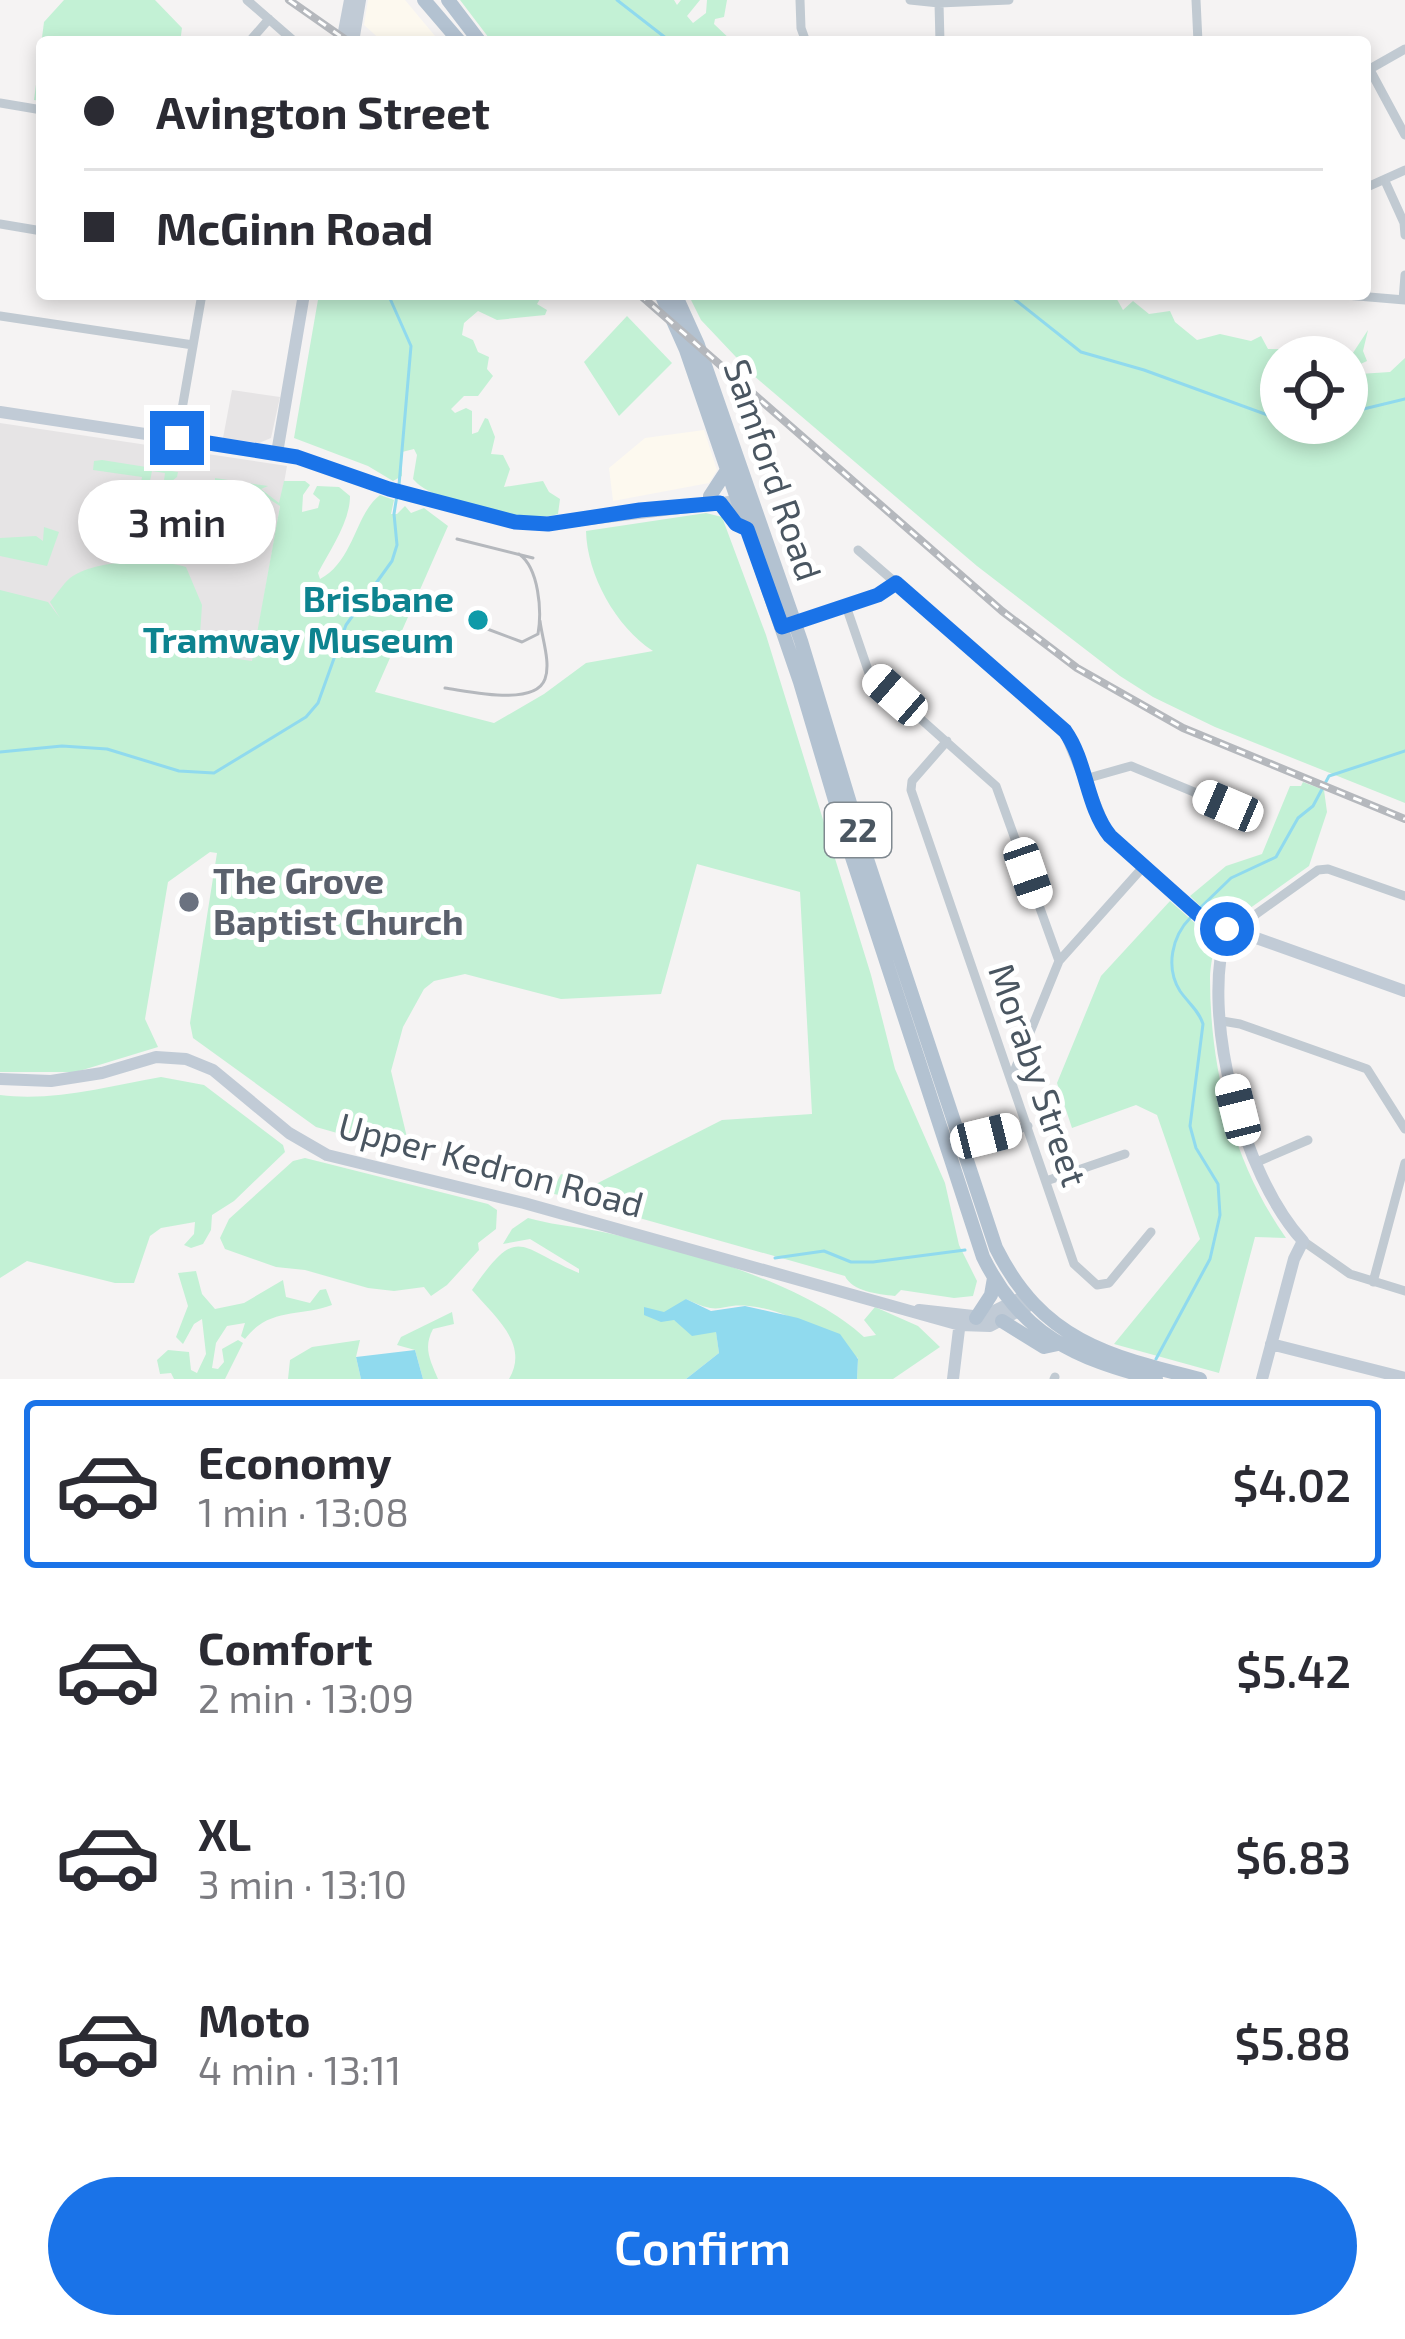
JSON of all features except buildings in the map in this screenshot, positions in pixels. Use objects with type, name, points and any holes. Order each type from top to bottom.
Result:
[{"type":"main road","points":[[424,0],[455,36]]},
{"type":"main road","points":[[448,0],[475,36]]},
{"type":"main road","name":"Samford Road","points":[[664,300],[727,470],[743,495],[747,529],[788,625]]},
{"type":"main road","name":"Samford Road","points":[[678,300],[698,345],[743,495],[866,856],[955,1146],[980,1248],[994,1278],[1058,1344],[1100,1364],[1200,1379]]},
{"type":"main road","points":[[727,470],[715,499],[736,524],[747,529]]},
{"type":"main road","name":"Samford Road","points":[[955,1146],[1022,1304],[1078,1341],[1153,1373]]},
{"type":"main road","points":[[966,1319],[991,1295],[994,1278]]},
{"type":"main road","points":[[1002,1322],[1044,1347],[1058,1344]]},
{"type":"street","points":[[247,0],[289,36]]},
{"type":"street","points":[[343,36],[350,0]]},
{"type":"street","points":[[353,36],[360,0]]},
{"type":"street","points":[[800,0],[805,36]]},
{"type":"street","points":[[910,0],[1009,0]]},
{"type":"street","points":[[1196,0],[1198,36]]},
{"type":"street","points":[[939,3],[940,36]]},
{"type":"street","points":[[254,36],[269,19]]},
{"type":"street","points":[[1371,69],[1405,49]]},
{"type":"street","points":[[1371,78],[1405,135]]},
{"type":"street","points":[[0,103],[36,109]]},
{"type":"street","points":[[1371,186],[1405,170]]},
{"type":"street","points":[[1385,181],[1405,235]]},
{"type":"street","points":[[0,224],[36,229]]},
{"type":"street","points":[[1371,297],[1404,300],[1405,275]]},
{"type":"street","points":[[177,438],[201,300]]},
{"type":"street","points":[[277,453],[303,300]]},
{"type":"street","points":[[0,316],[194,345]]},
{"type":"street","points":[[0,412],[277,453],[424,499],[531,524],[743,495]]},
{"type":"street","points":[[858,550],[1065,731],[1106,831],[1203,919],[1405,991]]},
{"type":"street","points":[[788,625],[883,593],[896,583]]},
{"type":"street","points":[[846,605],[869,673],[996,785],[1059,961]]},
{"type":"street","name":"Moraby Street","points":[[947,741],[912,781],[911,790],[1074,1264],[1097,1286],[1109,1283],[1151,1232]]},
{"type":"street","points":[[1085,779],[1131,766],[1228,806]]},
{"type":"street","points":[[1011,1079],[1059,961],[1144,866]]},
{"type":"street","points":[[1244,935],[1252,917],[1318,870],[1328,869],[1405,896]]},
{"type":"street","points":[[1227,929],[1220,975],[1222,1021],[1238,1110],[1275,1203],[1303,1241],[1329,1263],[1405,1291]]},
{"type":"street","points":[[1222,1021],[1367,1069],[1405,1129]]},
{"type":"street","name":"Upper Kedron Road","points":[[0,1079],[51,1081],[156,1057],[186,1059],[213,1070],[302,1142],[341,1160],[524,1203],[982,1327],[1002,1322],[1022,1304]]},
{"type":"street","points":[[955,1146],[1028,1126]]},
{"type":"street","points":[[1257,1162],[1308,1140]]},
{"type":"street","points":[[1046,1181],[1125,1154]]},
{"type":"street","points":[[1373,1282],[1405,1162]]},
{"type":"street","points":[[1262,1379],[1295,1254],[1303,1241]]},
{"type":"street","points":[[953,1379],[966,1319],[1022,1304]]},
{"type":"street","points":[[1271,1343],[1405,1378]]},
{"type":"shaded area","points":[[368,0],[405,0],[435,36],[376,36],[364,25]]},
{"type":"shaded area","points":[[232,390],[280,397],[271,438],[259,443],[223,438]]},
{"type":"shaded area","points":[[0,423],[287,466],[224,825],[0,780]]},
{"type":"shaded area","points":[[704,430],[717,470],[709,483],[613,501],[609,468],[645,438]]},
{"type":"green space","points":[[64,0],[155,0],[182,28],[181,36],[42,36],[44,22]]},
{"type":"green space","points":[[460,0],[674,0],[677,5],[681,0],[700,0],[687,16],[693,23],[706,13],[707,0],[727,0],[724,17],[714,24],[727,36],[487,36]]},
{"type":"green space","points":[[318,300],[539,300],[537,304],[547,310],[545,315],[497,320],[478,311],[464,323],[462,335],[489,357],[487,369],[493,376],[478,396],[464,396],[451,409],[455,413],[466,408],[472,411],[472,434],[488,419],[495,437],[491,454],[503,455],[510,469],[504,487],[543,481],[560,499],[558,514],[504,514],[440,497],[413,479],[414,449],[402,452],[402,476],[393,481],[368,466],[294,438]]},
{"type":"green space","points":[[691,300],[1117,300],[1123,310],[1133,301],[1149,314],[1170,311],[1175,322],[1197,340],[1220,334],[1251,341],[1260,336],[1260,444],[1368,444],[1368,373],[1390,372],[1405,358],[1405,803],[1215,727],[1120,676],[977,566],[753,375],[701,320]]},
{"type":"green space","points":[[627,316],[672,363],[619,416],[584,362]]},
{"type":"green space","points":[[94,461],[178,472],[163,488],[165,473],[152,471],[148,491],[140,489],[142,477],[93,470]]},
{"type":"green space","points":[[215,478],[268,486],[261,489],[279,503],[284,481],[305,481],[310,485],[303,495],[302,512],[318,508],[320,500],[313,494],[317,486],[339,487],[350,496],[343,526],[318,573],[320,579],[340,561],[380,495],[394,500],[391,514],[405,506],[411,513],[424,508],[448,526],[375,692],[494,723],[586,663],[653,651],[627,628],[606,598],[592,565],[586,531],[706,513],[722,517],[766,635],[871,975],[895,1069],[945,1183],[959,1245],[977,1281],[973,1296],[901,1290],[895,1296],[873,1293],[845,1276],[551,1193],[561,1174],[594,1185],[722,1120],[812,1114],[800,892],[697,864],[661,994],[561,999],[465,974],[434,981],[424,989],[403,1027],[391,1071],[411,1154],[316,1127],[193,1038],[190,1023],[217,853],[210,852],[168,882],[145,1019],[158,1047],[76,1072],[0,1072],[0,590],[48,602],[60,618],[50,602],[67,580],[81,572],[127,562],[186,567],[202,605],[200,635],[209,637],[210,655],[252,661],[280,506],[247,485],[215,482]]},
{"type":"green space","points":[[44,527],[59,532],[47,566],[0,556],[0,538],[36,536],[43,541]]},
{"type":"green space","points":[[1303,782],[1324,790],[1327,812],[1309,866],[1232,921],[1208,914],[1190,896],[1226,866],[1262,854],[1290,786]]},
{"type":"green space","points":[[1170,901],[1214,940],[1211,1012],[1228,1114],[1252,1179],[1286,1238],[1255,1237],[1219,1373],[1114,1344],[1200,1239],[1157,1115],[1136,1105],[1072,1128],[1057,1083],[1101,976]]},
{"type":"green space","points":[[161,1077],[204,1085],[283,1145],[285,1152],[234,1201],[212,1215],[203,1244],[184,1245],[194,1234],[195,1222],[161,1228],[150,1236],[134,1283],[115,1283],[27,1261],[0,1278],[0,1095],[61,1095]]},
{"type":"green space","points":[[305,1158],[488,1204],[497,1210],[496,1229],[478,1243],[479,1250],[447,1285],[431,1296],[424,1287],[368,1288],[276,1267],[225,1249],[220,1238],[229,1219],[293,1161]]},
{"type":"green space","points":[[528,1218],[660,1245],[736,1268],[808,1299],[864,1337],[876,1335],[864,1320],[875,1307],[918,1326],[940,1347],[893,1379],[857,1379],[858,1358],[794,1319],[765,1309],[714,1308],[686,1299],[674,1320],[716,1331],[719,1353],[686,1379],[509,1379],[515,1354],[512,1342],[472,1290],[510,1248],[531,1249],[579,1273],[530,1239],[503,1244],[512,1229]]},
{"type":"green space","points":[[196,1271],[202,1294],[215,1309],[244,1303],[283,1280],[286,1297],[310,1303],[326,1289],[332,1305],[275,1317],[245,1339],[241,1336],[245,1323],[227,1326],[216,1343],[212,1368],[224,1362],[222,1349],[238,1340],[243,1343],[225,1379],[174,1379],[171,1373],[160,1374],[157,1360],[168,1350],[189,1352],[191,1370],[197,1373],[206,1354],[202,1319],[183,1344],[176,1337],[188,1306],[178,1273]]},
{"type":"green space","points":[[452,1312],[454,1324],[433,1329],[428,1342],[438,1379],[423,1379],[415,1350],[397,1345],[401,1337]]},
{"type":"green space","points":[[360,1340],[356,1357],[361,1379],[288,1379],[290,1360],[312,1347]]},
{"type":"water","points":[[686,1299],[711,1311],[745,1306],[798,1318],[840,1334],[858,1359],[857,1379],[686,1379],[719,1353],[716,1332],[692,1336],[674,1320],[661,1322],[644,1315],[644,1307],[664,1312]]},
{"type":"water","points":[[415,1350],[423,1379],[361,1379],[356,1357]]},
{"type":"waterway","points":[[617,0],[663,36]]},
{"type":"waterway","points":[[391,300],[411,346],[399,485]]},
{"type":"waterway","points":[[1016,300],[1081,352],[1260,412]]},
{"type":"waterway","points":[[1368,408],[1405,399]]},
{"type":"waterway","points":[[0,752],[62,746],[107,749],[179,771],[214,773],[306,717],[318,703],[346,625],[392,561],[397,545],[397,495]]},
{"type":"waterway","points":[[1198,910],[1231,878],[1276,857],[1329,776],[1405,751]]},
{"type":"waterway","points":[[1156,1359],[1210,1259],[1220,1215],[1218,1184],[1196,1148],[1190,1126],[1203,1024],[1175,982],[1172,962],[1175,942],[1191,917]]},
{"type":"waterway","points":[[775,1258],[824,1251],[851,1262],[873,1262],[965,1250]]},
{"type":"tram line","points":[[457,539],[533,558]]},
{"type":"tram line","points":[[482,627],[522,642],[538,634],[535,579],[519,554]]},
{"type":"tram line","points":[[445,688],[500,695],[539,688],[547,666],[540,621]]},
{"type":"railway","points":[[289,0],[340,36]]},
{"type":"railway","points":[[646,300],[1002,611],[1077,668],[1183,728],[1405,819]]},
{"type":"place","name":"Brisbane Tramway Museum","points":[[478,620]]},
{"type":"place","name":"The Grove Baptist Church","points":[[189,902]]},
{"type":"route","points":[[177,438],[297,457],[389,489],[531,524],[720,503],[736,524],[747,529],[782,627],[878,595],[896,583],[1065,731],[1076,749],[1099,820],[1110,836],[1203,919],[1227,929]]}]
